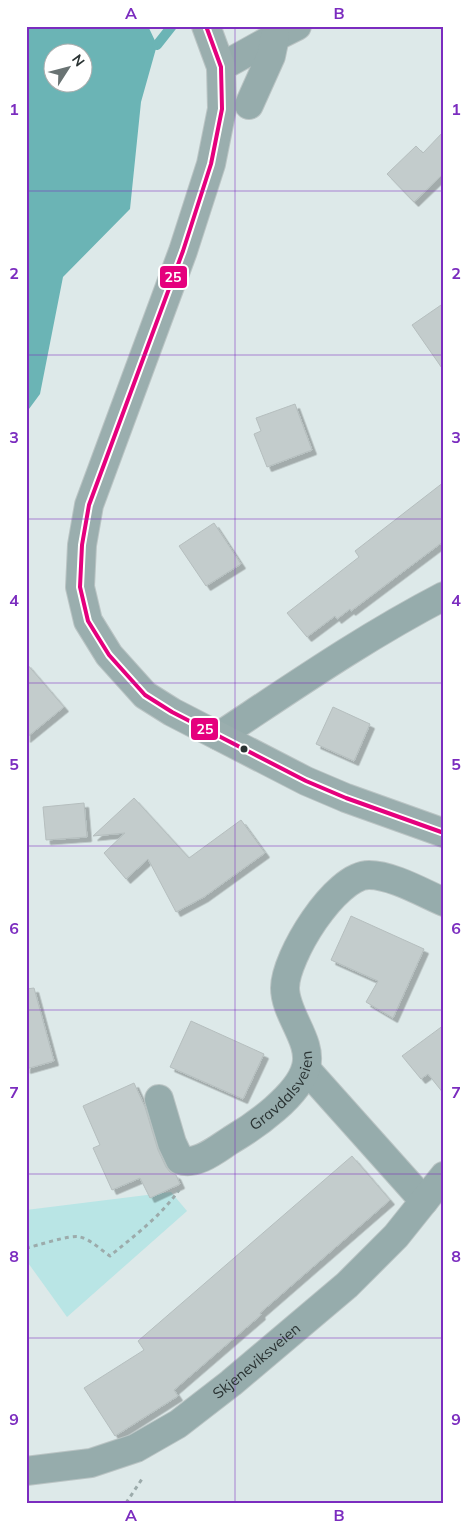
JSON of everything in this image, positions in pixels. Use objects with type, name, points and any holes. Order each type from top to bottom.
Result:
[{"type":"main road","points":[[206,26],[221,67],[222,109],[211,164],[183,251],[88,505],[82,545],[80,587],[88,621],[109,655],[145,695],[172,712],[306,781],[346,798],[444,833]]},
{"type":"street","points":[[221,67],[286,32]]},
{"type":"street","points":[[249,105],[271,56],[286,32]]},
{"type":"street","points":[[219,736],[332,660],[444,596]]},
{"type":"street","name":"Gravdalsveien","points":[[200,1158],[259,1121],[301,1079],[306,1069],[307,1053],[304,1041],[287,1003],[286,976],[301,942],[329,901],[339,890],[349,882],[370,874],[399,883],[444,902]]},
{"type":"street","points":[[306,1069],[424,1201]]},
{"type":"street","points":[[159,1099],[175,1153],[180,1160],[187,1162],[200,1158]]},
{"type":"street","name":"Skjeneviksveien","points":[[26,1471],[91,1463],[136,1448],[178,1424],[231,1383],[347,1285],[396,1236],[444,1176]]},
{"type":"street","points":[[26,1488],[58,1468]]},
{"type":"path","points":[[26,1248],[68,1237],[80,1237],[110,1256],[149,1224],[173,1199],[200,1158]]},
{"type":"shaded area","points":[[26,26],[148,26],[157,45],[141,102],[130,209],[63,277],[40,394],[26,413]]},
{"type":"shaded area","points":[[171,1192],[187,1211],[67,1317],[26,1260],[26,1210]]},
{"type":"building","points":[[444,131],[444,173],[414,202],[387,174],[416,146],[423,153]]},
{"type":"building","points":[[444,303],[444,371],[412,325]]},
{"type":"building","points":[[295,404],[312,450],[267,467],[254,434],[261,431],[256,418]]},
{"type":"building","points":[[444,482],[444,541],[351,611],[350,609],[337,619],[335,616],[307,637],[287,613],[359,557],[355,551]]},
{"type":"building","points":[[214,523],[241,564],[206,586],[179,546]]},
{"type":"building","points":[[26,663],[64,707],[26,738]]},
{"type":"building","points":[[333,707],[370,724],[354,761],[316,744]]},
{"type":"building","points":[[134,798],[189,858],[241,820],[265,853],[204,897],[176,912],[148,859],[126,879],[104,853],[125,833],[93,836]]},
{"type":"building","points":[[84,803],[87,837],[46,840],[43,807]]},
{"type":"building","points":[[351,916],[424,949],[393,1018],[366,1002],[378,981],[331,960]]},
{"type":"building","points":[[34,988],[54,1061],[26,1069],[26,989]]},
{"type":"building","points":[[191,1021],[264,1054],[243,1099],[170,1067]]},
{"type":"building","points":[[444,1025],[444,1094],[428,1074],[421,1079],[402,1056]]},
{"type":"building","points":[[134,1083],[145,1107],[158,1150],[166,1167],[176,1175],[180,1184],[150,1198],[140,1178],[112,1190],[93,1148],[100,1145],[83,1106]]},
{"type":"building","points":[[352,1156],[390,1200],[174,1390],[178,1396],[115,1436],[84,1388],[144,1350],[138,1341]]},
{"type":"waterway","points":[[157,45],[172,26]]},
{"type":"transit line","name":"25","points":[[206,26],[221,67],[222,109],[211,164],[183,251],[89,505],[82,545],[80,587],[88,621],[109,655],[145,695],[172,712],[306,781],[346,798],[444,833]]}]
